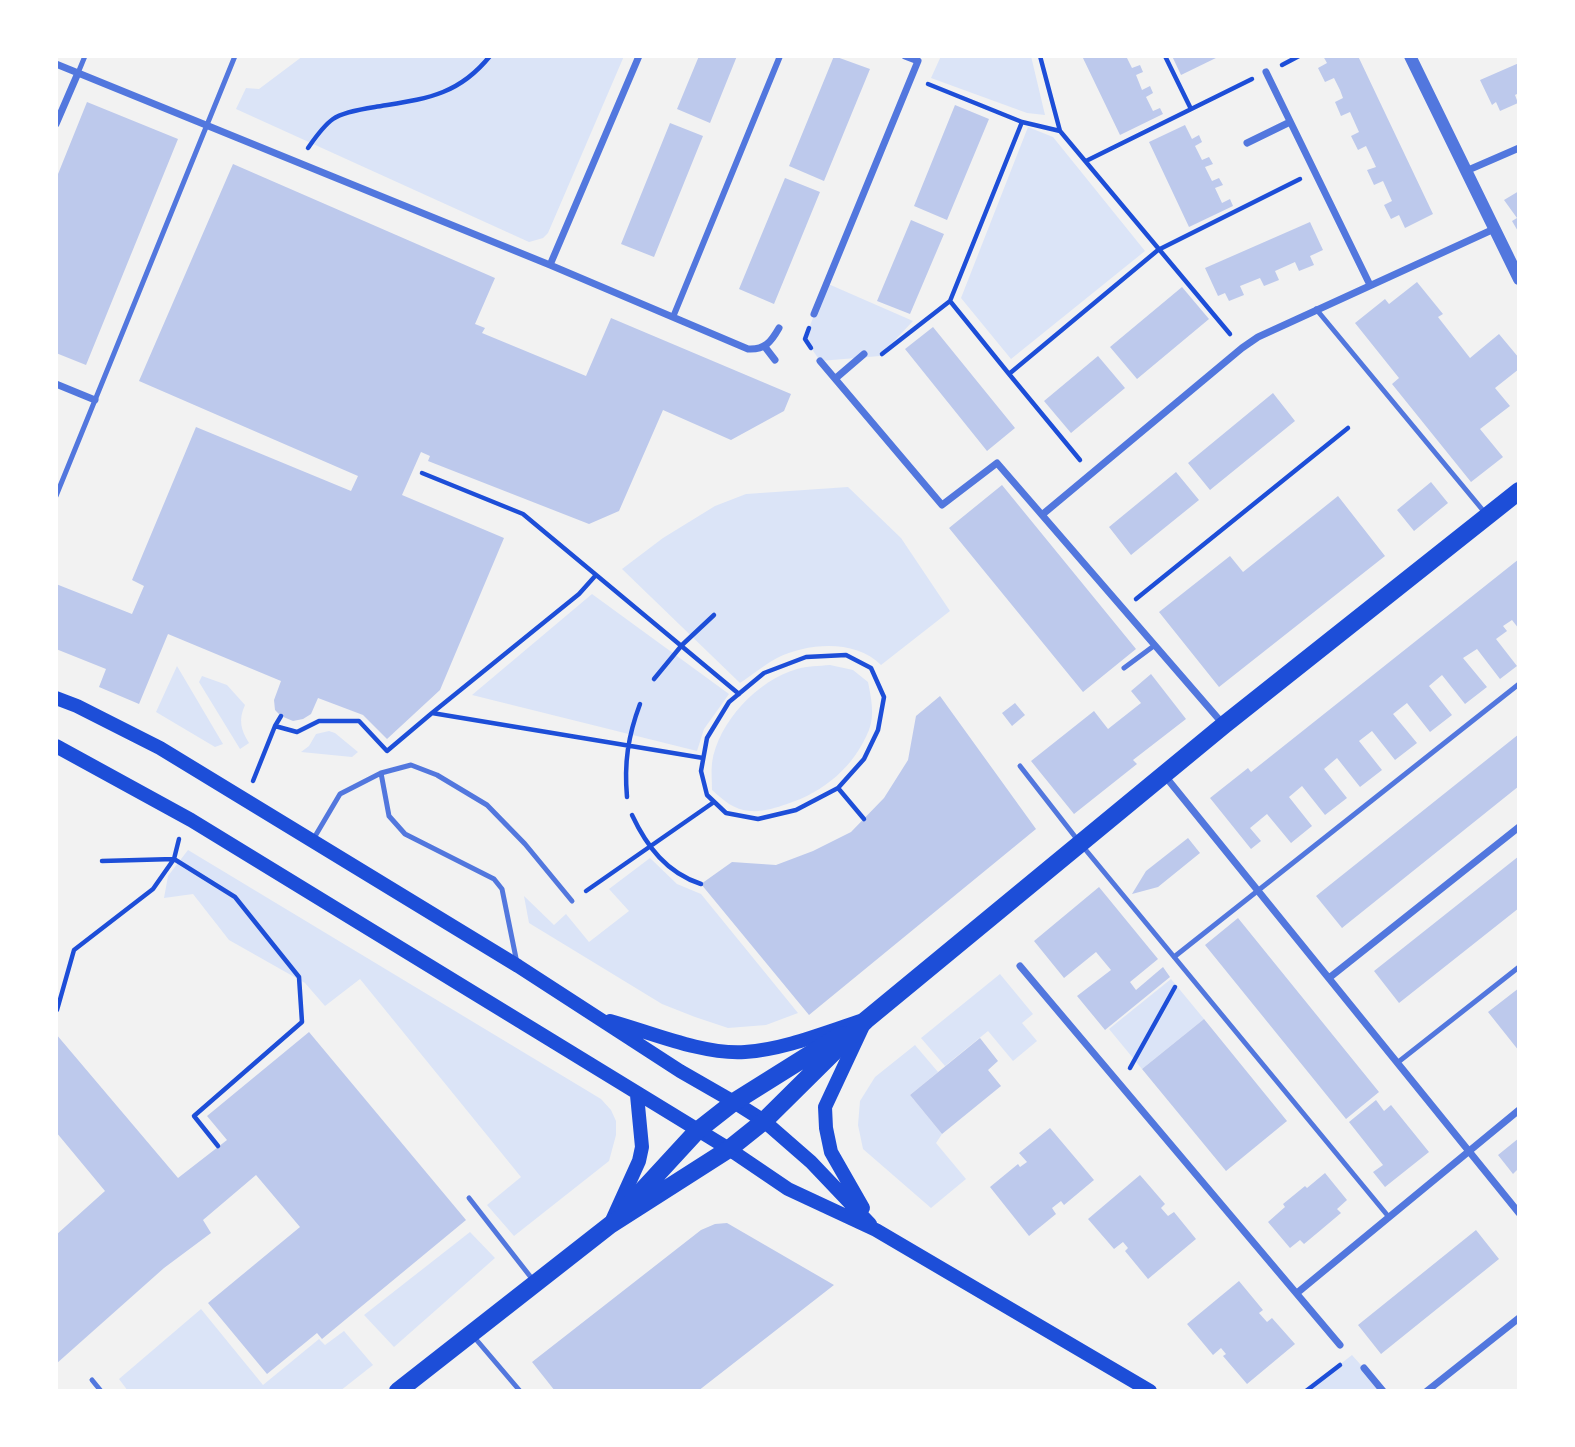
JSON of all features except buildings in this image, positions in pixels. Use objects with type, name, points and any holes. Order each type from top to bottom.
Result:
[{"type":"main road","points":[[398,1391],[610,1225],[729,1149],[764,1121],[866,1020],[1224,726],[1519,491]]},
{"type":"main road","points":[[56,698],[160,748],[518,966],[764,1121],[811,1162],[876,1230]]},
{"type":"main road","points":[[56,746],[191,820],[729,1149],[788,1189],[876,1230],[1150,1391]]},
{"type":"main road","points":[[594,1016],[705,1048],[743,1052],[778,1047],[866,1020]]},
{"type":"main road","points":[[610,1225],[697,1131],[734,1102],[866,1020]]},
{"type":"main road","points":[[866,1020],[825,1107],[831,1152],[876,1230]]},
{"type":"main road","points":[[610,1225],[639,1161],[642,1147],[637,1095]]},
{"type":"street","points":[[550,265],[639,56]]},
{"type":"street","points":[[673,317],[780,56]]},
{"type":"street","points":[[814,314],[918,61],[905,56]]},
{"type":"street","points":[[1410,56],[1519,279]]},
{"type":"street","points":[[56,64],[550,265],[748,349],[765,347],[773,340],[779,328]]},
{"type":"street","points":[[1266,72],[1370,285]]},
{"type":"street","points":[[56,124],[78,73]]},
{"type":"street","points":[[1247,143],[1290,122]]},
{"type":"street","points":[[1466,171],[1519,148]]},
{"type":"street","points":[[1043,514],[1241,348],[1316,309],[1494,229]]},
{"type":"street","points":[[765,347],[775,360]]},
{"type":"street","points":[[836,378],[864,354]]},
{"type":"street","points":[[820,360],[942,505],[997,463],[1224,726]]},
{"type":"street","points":[[56,384],[95,400]]},
{"type":"street","points":[[1166,776],[1519,1213]]},
{"type":"street","points":[[1329,978],[1519,827]]},
{"type":"street","points":[[1020,967],[1340,1345]]},
{"type":"street","points":[[1297,1293],[1519,1110]]},
{"type":"street","points":[[1427,1391],[1519,1318]]},
{"type":"street","points":[[1364,1368],[1383,1391]]},
{"type":"lane","points":[[78,73],[85,56]]},
{"type":"lane","points":[[56,496],[235,56]]},
{"type":"lane","points":[[1316,309],[1487,516]]},
{"type":"lane","points":[[1124,668],[1155,645]]},
{"type":"lane","points":[[1174,957],[1519,684]]},
{"type":"lane","points":[[312,841],[340,794],[381,773],[411,765],[437,775],[487,805],[525,844],[572,901]]},
{"type":"lane","points":[[1020,766],[1080,843],[1388,1216]]},
{"type":"lane","points":[[381,773],[389,816],[405,834],[494,879],[502,889],[518,966]]},
{"type":"lane","points":[[1397,1063],[1519,967]]},
{"type":"lane","points":[[469,1198],[535,1282]]},
{"type":"lane","points":[[470,1333],[520,1391]]},
{"type":"lane","points":[[92,1380],[101,1391]]},
{"type":"path","points":[[296,162],[334,118],[364,109],[421,100],[453,89],[478,71],[490,56]]},
{"type":"path","points":[[1164,56],[1191,109]]},
{"type":"path","points":[[1086,161],[1299,56]]},
{"type":"path","points":[[1041,57],[1060,131],[1241,348]]},
{"type":"path","points":[[911,77],[1022,122],[1060,131]]},
{"type":"path","points":[[864,354],[880,356],[950,301],[1022,122]]},
{"type":"path","points":[[1009,374],[1158,250],[1315,172]]},
{"type":"path","points":[[950,301],[1091,474]]},
{"type":"path","points":[[814,314],[805,339],[820,360]]},
{"type":"path","points":[[1124,609],[1348,428]]},
{"type":"path","points":[[422,473],[523,514],[739,694]]},
{"type":"path","points":[[275,726],[297,732],[319,721],[359,721],[387,751],[579,594],[596,575]]},
{"type":"path","points":[[654,679],[682,645],[714,615]]},
{"type":"path","points":[[846,654],[871,668],[884,697],[878,730],[864,759],[838,788],[796,810],[758,819],[726,813],[707,794],[701,771],[707,738],[729,702],[739,694],[764,673],[806,657],[846,654]]},
{"type":"path","points":[[627,797],[627,746],[640,704]]},
{"type":"path","points":[[432,713],[704,758]]},
{"type":"path","points":[[257,776],[281,716]]},
{"type":"path","points":[[838,788],[864,819]]},
{"type":"path","points":[[572,901],[715,802]]},
{"type":"path","points":[[632,815],[641,834],[667,866],[684,878],[701,884]]},
{"type":"path","points":[[57,1010],[74,950],[153,889],[174,859],[177,843]]},
{"type":"path","points":[[102,861],[174,859],[235,897],[299,977],[302,1022],[194,1116],[218,1146]]},
{"type":"path","points":[[1122,1086],[1185,971]]},
{"type":"path","points":[[1306,1391],[1342,1363]]},
{"type":"shaded area","points":[[303,56],[624,56],[548,233],[543,238],[529,242],[236,109],[246,88],[259,89]]},
{"type":"shaded area","points":[[941,56],[1031,56],[1045,115],[1027,113],[931,78]]},
{"type":"shaded area","points":[[1028,127],[1053,137],[1145,251],[1011,359],[961,298]]},
{"type":"shaded area","points":[[826,283],[913,321],[880,356],[820,361],[805,339]]},
{"type":"shaded area","points":[[848,487],[901,538],[950,611],[881,665],[858,651],[845,647],[817,647],[777,658],[740,683],[622,569],[663,538],[715,506],[746,494]]},
{"type":"shaded area","points":[[592,594],[729,694],[704,729],[697,751],[472,695]]},
{"type":"shaded area","points":[[830,665],[853,670],[868,682],[870,694],[871,724],[863,743],[846,767],[813,793],[764,810],[739,809],[712,790],[712,766],[716,748],[731,718],[742,705],[782,675],[801,668]]},
{"type":"shaded area","points":[[177,666],[223,744],[215,747],[156,712]]},
{"type":"shaded area","points":[[202,676],[227,685],[245,705],[241,725],[249,743],[240,749],[199,682]]},
{"type":"shaded area","points":[[329,731],[358,752],[352,757],[301,752],[309,746],[316,734]]},
{"type":"shaded area","points":[[188,850],[601,1099],[616,1121],[616,1135],[609,1161],[514,1236],[487,1205],[521,1177],[360,979],[325,1006],[305,983],[229,940],[193,894],[164,898],[168,876]]},
{"type":"shaded area","points":[[650,858],[677,884],[701,894],[798,1013],[766,1025],[728,1028],[695,1017],[662,1004],[529,923],[524,896],[554,925],[566,914],[589,942],[629,911],[609,889]]},
{"type":"shaded area","points":[[1000,974],[1033,1014],[1022,1023],[1037,1041],[1013,1061],[988,1031],[945,1066],[921,1038]]},
{"type":"shaded area","points":[[1171,979],[1204,1019],[1142,1069],[1109,1029]]},
{"type":"shaded area","points":[[915,1045],[938,1072],[910,1095],[942,1134],[936,1143],[966,1179],[931,1208],[863,1149],[858,1125],[860,1101],[875,1077]]},
{"type":"shaded area","points":[[470,1232],[495,1258],[394,1347],[364,1315]]},
{"type":"shaded area","points":[[201,1309],[263,1385],[319,1339],[325,1345],[344,1331],[373,1365],[340,1391],[128,1391],[119,1379]]},
{"type":"shaded area","points":[[1352,1355],[1384,1391],[1306,1391]]}]
